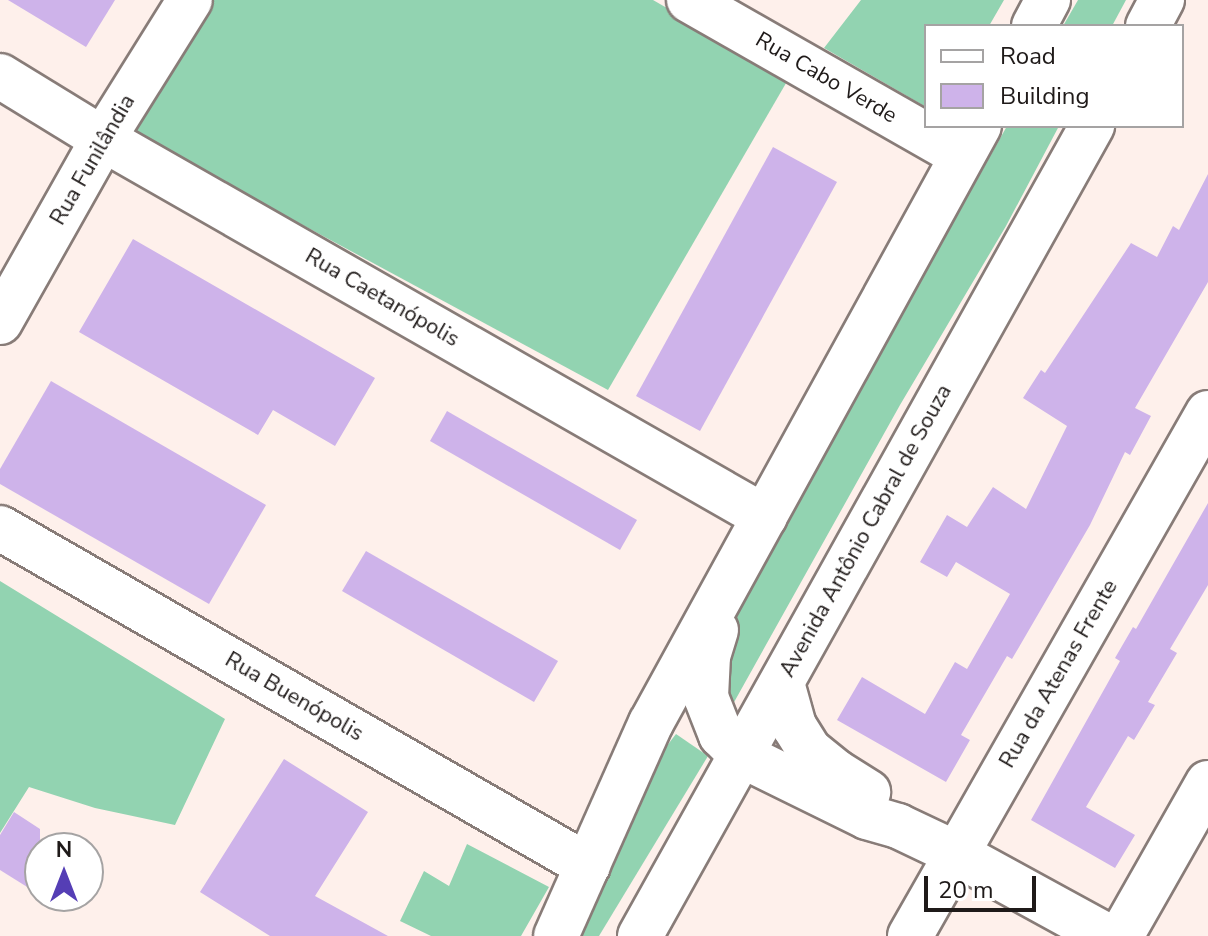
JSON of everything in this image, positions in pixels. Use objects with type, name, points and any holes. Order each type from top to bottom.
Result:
[{"type":"street","name":"Rua Funilândia","points":[[0,322],[103,139],[190,0]]},
{"type":"street","name":"Rua Cabo Verde","points":[[689,0],[924,118]]},
{"type":"street","points":[[1035,24],[1048,0]]},
{"type":"street","points":[[1149,24],[1162,0]]},
{"type":"street","name":"Rua Caetanópolis","points":[[0,76],[103,139],[765,517]]},
{"type":"street","name":"Rua Cabo Verde","points":[[944,128],[970,141]]},
{"type":"street","name":"Avenida Antônio Cabral de Souza","points":[[640,936],[1091,128]]},
{"type":"street","points":[[556,936],[651,723],[970,141]]},
{"type":"street","name":"Rua da Atenas Frente","points":[[910,936],[1208,413]]},
{"type":"street","name":"Rua Buenópolis","points":[[0,528],[588,866]]},
{"type":"street","points":[[729,581],[708,656],[706,697],[721,735],[741,755],[867,817],[898,826],[957,854],[1107,936]]},
{"type":"street","points":[[782,683],[794,726],[809,750],[836,772],[879,798],[898,826]]},
{"type":"street","points":[[1121,936],[1208,783]]},
{"type":"green space","points":[[209,0],[653,0],[789,78],[608,390],[125,129]]},
{"type":"green space","points":[[861,0],[1004,0],[990,24],[924,24],[924,106],[824,48]]},
{"type":"green space","points":[[1078,0],[1126,0],[1113,24],[1064,24]]},
{"type":"green space","points":[[1006,128],[1058,128],[1006,226],[900,405],[728,713],[720,664],[745,594]]},
{"type":"green space","points":[[0,581],[225,719],[175,825],[95,808],[29,787],[0,833]]},
{"type":"green space","points":[[676,734],[708,756],[599,936],[575,936],[656,760]]},
{"type":"green space","points":[[467,844],[549,887],[521,936],[431,936],[400,921],[424,871],[449,886]]},
{"type":"building","points":[[8,0],[115,0],[86,47]]},
{"type":"building","points":[[773,147],[837,182],[700,431],[636,396]]},
{"type":"building","points":[[1208,174],[1208,282],[1135,408],[1151,416],[1130,455],[1125,452],[1090,525],[1012,659],[1007,656],[961,735],[970,740],[946,782],[837,720],[862,677],[925,714],[955,662],[967,669],[1010,594],[956,562],[947,577],[920,562],[947,515],[967,527],[993,487],[1026,509],[1067,426],[1023,398],[1041,370],[1045,373],[1131,243],[1157,257],[1173,226],[1179,230]]},
{"type":"building","points":[[133,239],[375,378],[335,446],[273,410],[258,435],[79,332]]},
{"type":"building","points":[[51,381],[266,505],[209,604],[0,484],[0,469]]},
{"type":"building","points":[[447,411],[637,520],[620,550],[430,441]]},
{"type":"building","points":[[1208,503],[1208,585],[1170,649],[1177,653],[1148,702],[1155,705],[1134,740],[1128,736],[1086,807],[1135,835],[1115,868],[1031,820],[1120,661],[1115,658],[1133,627],[1136,629]]},
{"type":"building","points":[[366,551],[558,661],[534,702],[342,591]]},
{"type":"building","points":[[284,759],[368,812],[315,896],[388,936],[270,936],[200,892]]},
{"type":"building","points":[[14,812],[40,829],[40,832],[24,832],[24,885],[0,870],[0,835]]}]
